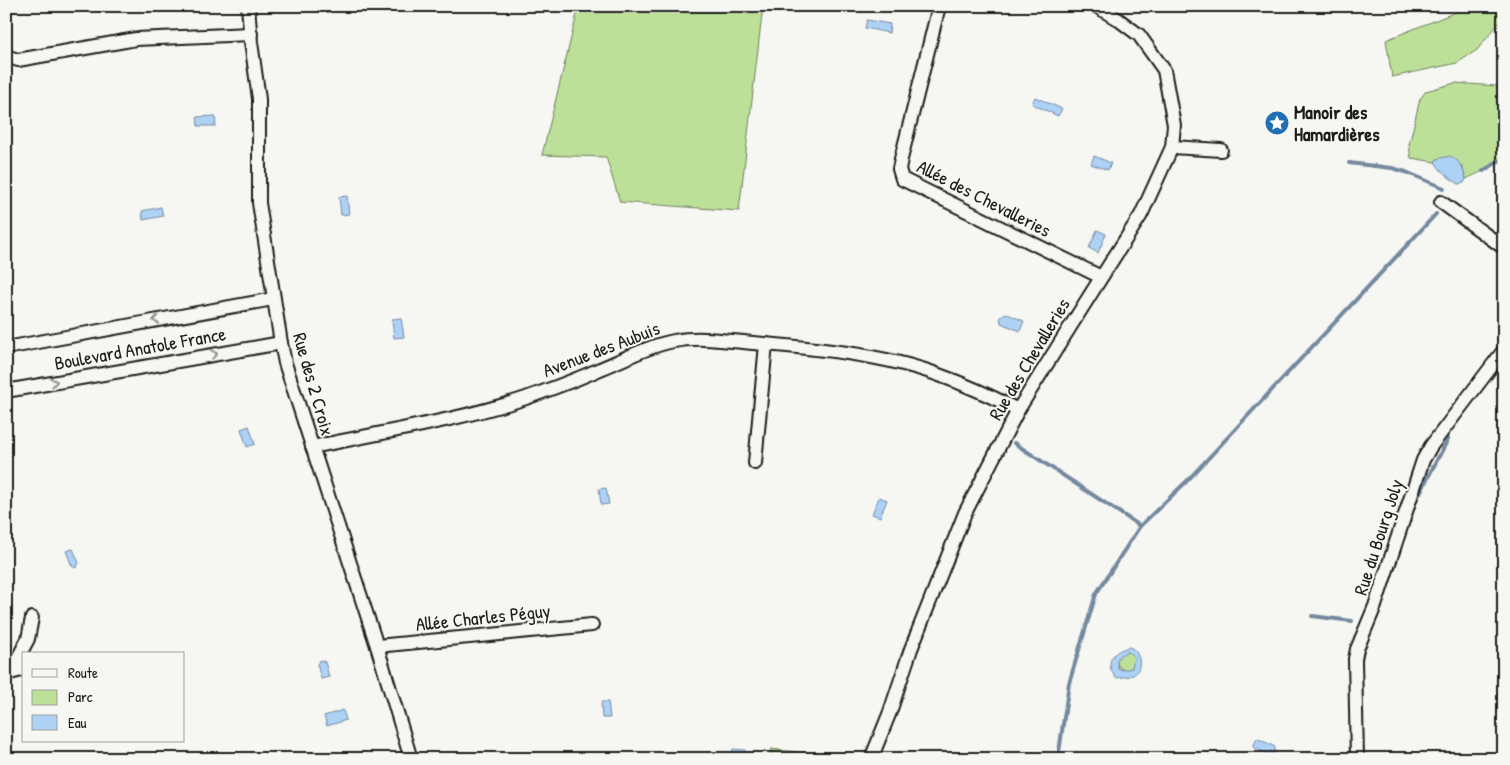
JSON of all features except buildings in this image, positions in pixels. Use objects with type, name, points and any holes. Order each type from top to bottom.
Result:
[{"type":"street","name":"Rue des 2 Croix","points":[[248,6],[259,99],[259,203],[280,342],[285,363],[377,646],[410,759]]},
{"type":"street","name":"Allée des Chevalleries","points":[[939,6],[899,174],[902,179],[1101,277]]},
{"type":"street","name":"Rue des Chevalleries","points":[[871,759],[890,712],[911,649],[966,512],[1018,410],[1141,215],[1172,147],[1174,125],[1164,70],[1139,35],[1096,6]]},
{"type":"street","points":[[6,56],[18,60],[136,39],[250,34]]},
{"type":"street","points":[[1172,147],[1221,150]]},
{"type":"street","points":[[1441,202],[1504,248]]},
{"type":"street","name":"Boulevard Anatole France","points":[[6,348],[273,298]]},
{"type":"street","name":"Avenue des Aubuis","points":[[312,447],[451,418],[524,398],[561,385],[653,346],[676,340],[701,339],[766,344],[856,355],[903,364],[946,377],[985,393],[1018,410]]},
{"type":"street","name":"Boulevard Anatole France","points":[[6,391],[280,342]]},
{"type":"street","points":[[755,463],[766,344]]},
{"type":"street","name":"Rue du Bourg Joly","points":[[1357,759],[1355,659],[1357,649],[1375,606],[1423,460],[1431,446],[1504,350]]},
{"type":"street","points":[[16,675],[19,656],[28,639],[32,618]]},
{"type":"street","name":"Allée Charles Péguy","points":[[377,646],[592,625]]},
{"type":"green space","points":[[579,6],[763,6],[739,211],[620,202],[606,157],[542,155]]},
{"type":"green space","points":[[1471,6],[1504,6],[1504,17],[1477,50],[1457,63],[1392,77],[1386,40]]},
{"type":"green space","points":[[1455,83],[1496,86],[1504,84],[1504,158],[1466,179],[1462,166],[1437,159],[1435,162],[1411,158],[1409,145],[1420,99],[1426,91]]},
{"type":"green space","points":[[1126,652],[1132,655],[1135,661],[1132,667],[1126,670],[1120,667],[1117,661],[1120,655]]},
{"type":"green space","points":[[771,749],[841,757],[841,759],[770,759]]},
{"type":"water","points":[[867,20],[890,24],[889,33],[865,28]]},
{"type":"water","points":[[1035,97],[1062,109],[1058,116],[1032,104]]},
{"type":"water","points":[[215,116],[216,126],[198,126],[197,117]]},
{"type":"water","points":[[1094,156],[1111,163],[1108,170],[1091,164]]},
{"type":"water","points":[[1450,156],[1459,162],[1466,179],[1464,183],[1459,184],[1452,179],[1435,162],[1437,159]]},
{"type":"water","points":[[347,196],[349,214],[341,215],[339,197]]},
{"type":"water","points":[[161,207],[163,216],[143,220],[142,211]]},
{"type":"water","points":[[1097,230],[1106,234],[1098,253],[1089,248]]},
{"type":"water","points":[[1005,313],[1024,321],[1020,331],[1001,323],[1000,317]]},
{"type":"water","points":[[401,318],[404,337],[394,338],[392,319]]},
{"type":"water","points":[[249,426],[255,444],[247,447],[241,429]]},
{"type":"water","points":[[606,488],[609,504],[601,505],[599,489]]},
{"type":"water","points":[[879,497],[887,500],[880,517],[872,514]]},
{"type":"water","points":[[73,549],[79,563],[76,568],[72,566],[66,551]]},
{"type":"water","points":[[1129,647],[1136,652],[1139,660],[1139,669],[1133,675],[1116,678],[1110,667],[1110,662],[1114,654]],"holes":[[[1128,652],[1134,656],[1132,668],[1122,670],[1118,668],[1117,660],[1122,654]]]},
{"type":"water","points":[[320,660],[325,662],[329,677],[321,679],[317,664]]},
{"type":"water","points":[[601,702],[608,702],[610,718],[602,718]]},
{"type":"water","points":[[343,710],[346,720],[327,726],[324,716]]},
{"type":"water","points":[[1257,738],[1275,747],[1274,754],[1271,756],[1253,747]]},
{"type":"water","points":[[733,749],[745,750],[744,759],[732,759]]},
{"type":"waterway","points":[[1483,171],[1504,158]]},
{"type":"waterway","points":[[1349,163],[1392,168],[1444,188]]},
{"type":"waterway","points":[[1058,759],[1069,683],[1096,594],[1140,526],[1187,481],[1436,214]]},
{"type":"waterway","points":[[1415,502],[1448,439]]},
{"type":"waterway","points":[[1014,443],[1140,526]]},
{"type":"waterway","points":[[1312,616],[1352,621]]},
{"type":"place","name":"Manoir des Hamardières","points":[[1277,123]]}]
